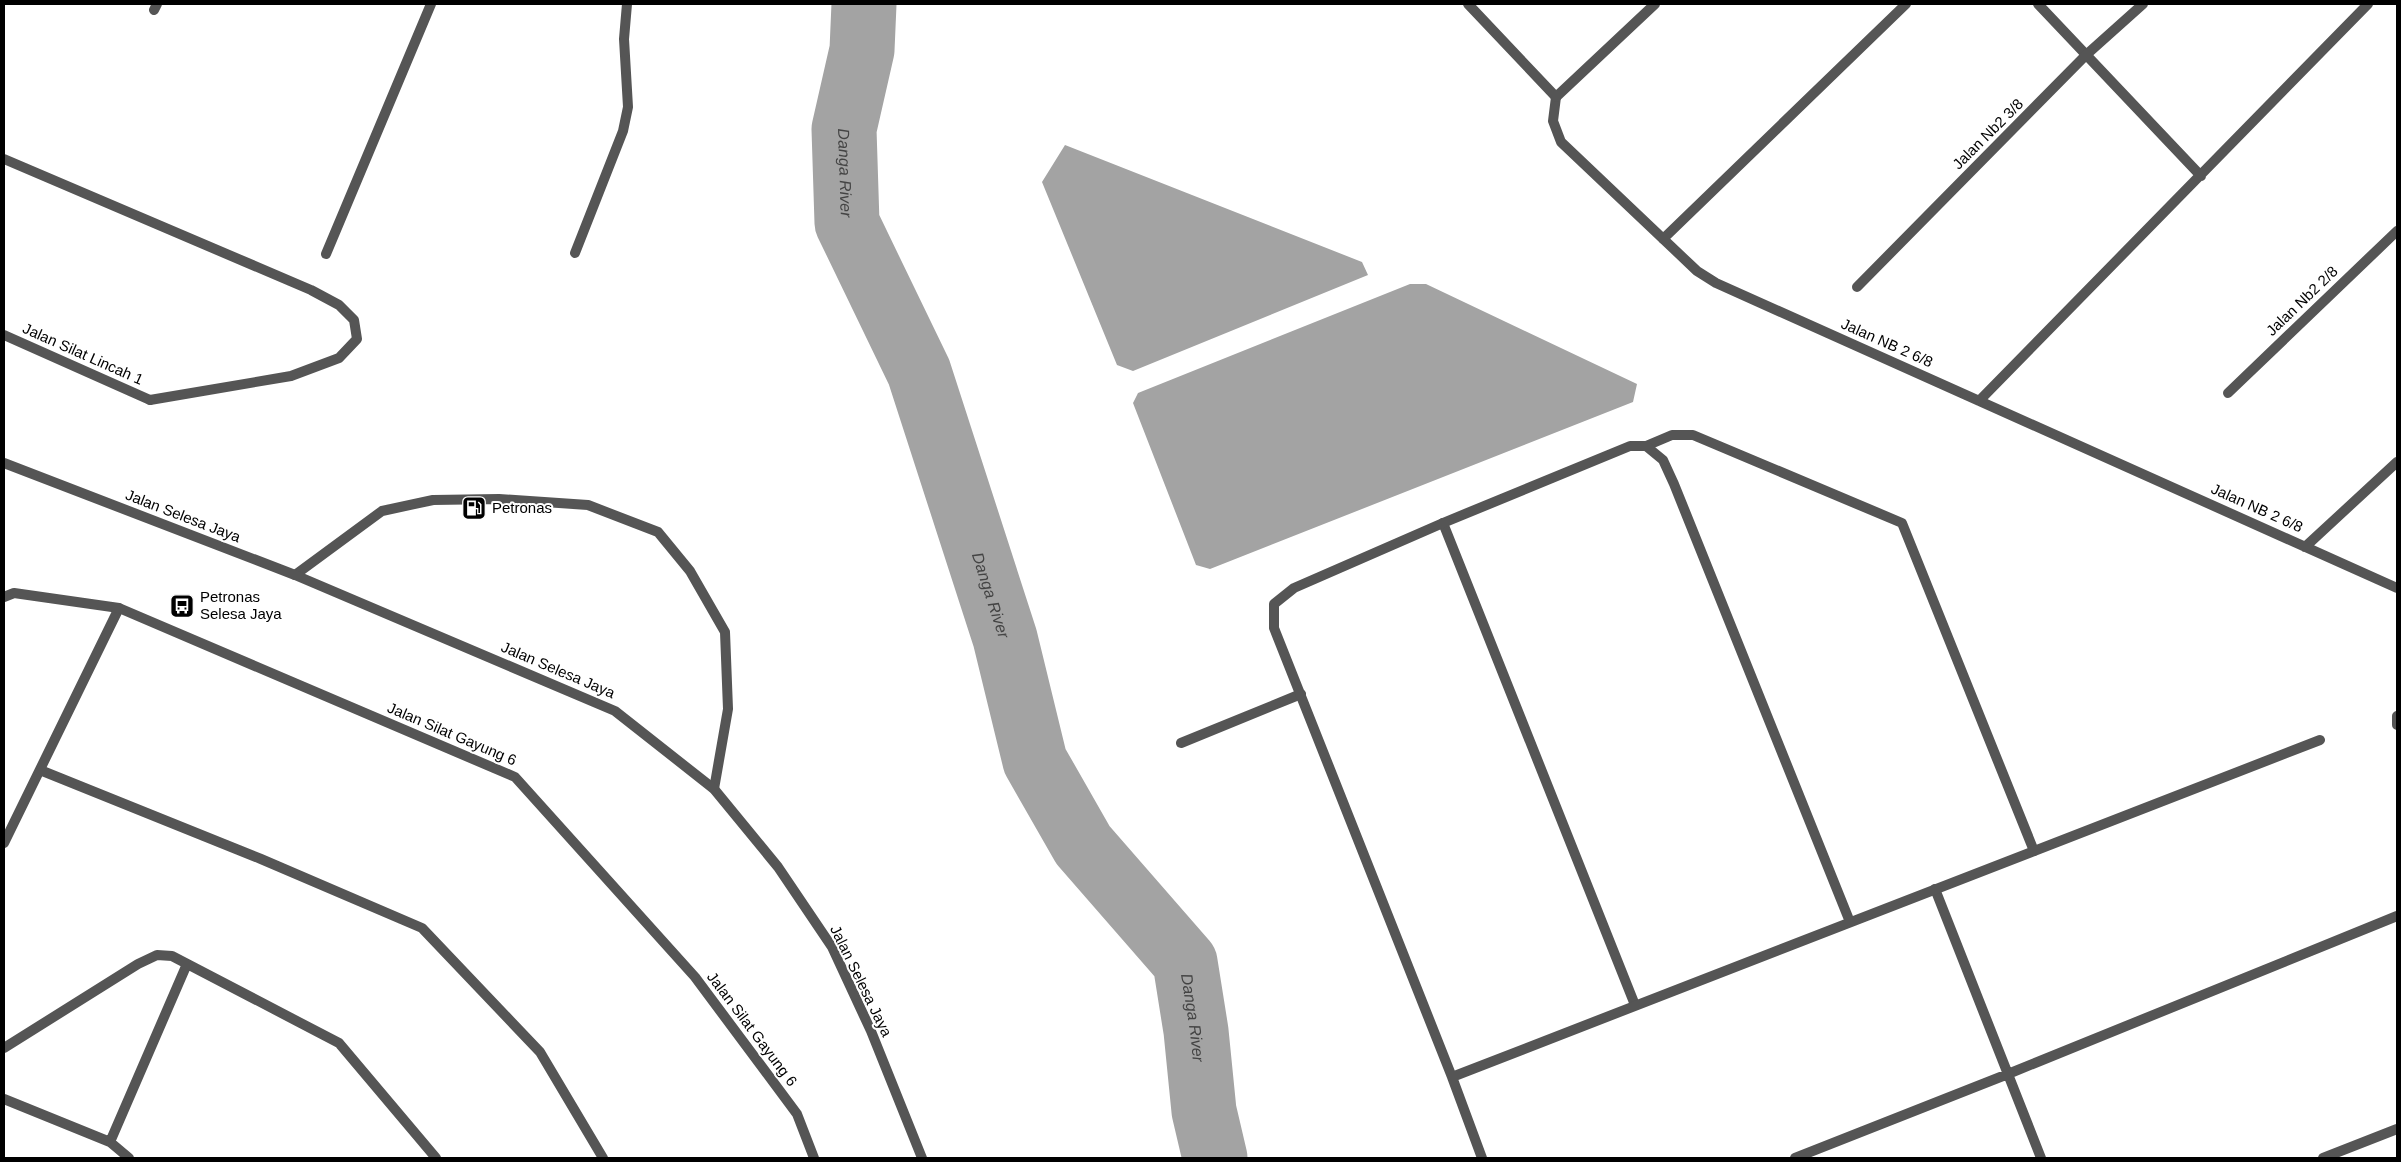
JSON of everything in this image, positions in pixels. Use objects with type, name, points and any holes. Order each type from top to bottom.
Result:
[{"type":"street","points":[[326,254],[432,4]]},
{"type":"street","points":[[575,253],[623,131],[628,107],[624,39],[627,4]]},
{"type":"street","points":[[1468,4],[1556,97],[1656,4]]},
{"type":"street","points":[[1663,239],[1906,4]]},
{"type":"street","points":[[2038,4],[2201,176]]},
{"type":"street","name":"Jalan Nb2 3/8","points":[[1857,287],[2086,55],[2142,4]]},
{"type":"street","points":[[1979,401],[2368,4]]},
{"type":"street","name":"Jalan NB 2 6/8","points":[[1556,97],[1553,121],[1561,142],[1697,271],[1716,283],[2397,588]]},
{"type":"street","name":"Jalan Silat Lincah 1","points":[[4,159],[311,290],[339,304],[354,320],[357,339],[339,358],[291,376],[150,400],[4,335]]},
{"type":"street","name":"Jalan Nb2 2/8","points":[[2228,393],[2397,230]]},
{"type":"street","points":[[1482,1158],[1452,1077],[1274,628],[1274,604],[1294,588],[1443,523],[1630,446],[1646,446],[1672,435],[1693,435],[1902,523],[2034,851]]},
{"type":"street","points":[[1646,446],[1663,460],[1674,484],[1850,922]]},
{"type":"street","points":[[2305,546],[2397,462]]},
{"type":"street","name":"Jalan Selesa Jaya","points":[[4,463],[295,575],[615,711],[714,789],[778,867],[832,947],[871,1031],[922,1158]]},
{"type":"street","points":[[295,575],[382,511],[433,500],[499,499],[588,505],[658,532],[690,571],[725,632],[728,709],[714,789]]},
{"type":"street","points":[[1443,523],[1635,1006]]},
{"type":"street","name":"Jalan Silat Gayung 6","points":[[4,597],[14,593],[119,608],[516,777],[695,977],[797,1114],[814,1158]]},
{"type":"street","points":[[4,843],[119,608]]},
{"type":"street","points":[[1181,743],[1301,694]]},
{"type":"street","points":[[2397,716],[2397,725]]},
{"type":"street","points":[[1452,1077],[2320,740]]},
{"type":"street","points":[[40,770],[260,858],[422,928],[540,1052],[603,1158]]},
{"type":"street","points":[[1935,889],[2041,1158]]},
{"type":"street","points":[[1795,1158],[2008,1074],[2397,916]]},
{"type":"street","points":[[4,1048],[138,964],[157,955],[172,956],[339,1043],[436,1158]]},
{"type":"street","points":[[110,1142],[187,964]]},
{"type":"street","points":[[4,1099],[110,1142],[129,1158]]},
{"type":"street","points":[[2323,1158],[2397,1129]]},
{"type":"shaded area","points":[[1065,145],[1362,262],[1368,275],[1133,371],[1117,365],[1042,182]]},
{"type":"shaded area","points":[[1410,284],[1426,284],[1637,384],[1633,402],[1210,569],[1196,565],[1133,403],[1138,393]]},
{"type":"waterway","name":"Danga River","points":[[864,4],[862,50],[844,129],[847,223],[919,372],[1005,638],[1035,761],[1083,845],[1185,962],[1196,1031],[1204,1111],[1215,1158]]},
{"type":"place","name":"Petronas","points":[[474,508]]},
{"type":"place","name":"Petronas Selesa Jaya","points":[[182,606]]}]
